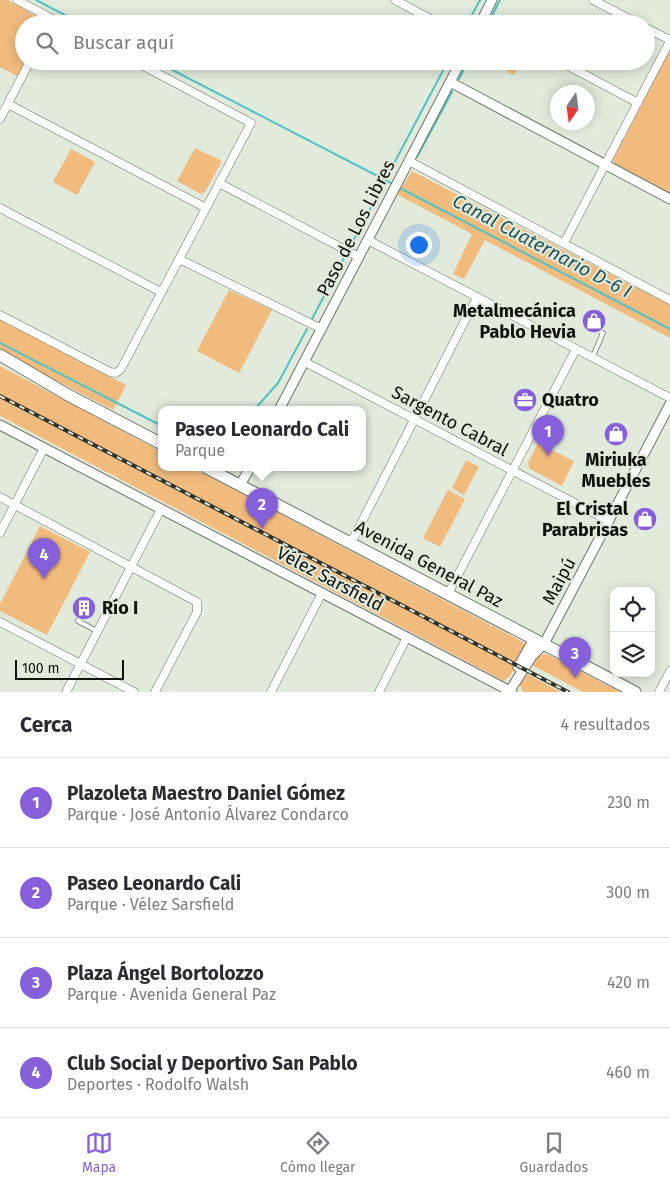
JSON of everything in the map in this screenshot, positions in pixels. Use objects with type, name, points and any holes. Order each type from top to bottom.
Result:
[{"type":"main road","points":[[0,355],[68,395]]},
{"type":"main road","points":[[0,363],[68,395],[158,442]]},
{"type":"main road","name":"Avenida General Paz","points":[[213,471],[635,692]]},
{"type":"street","points":[[17,0],[42,15]]},
{"type":"street","points":[[395,0],[423,15]]},
{"type":"street","points":[[484,15],[492,0]]},
{"type":"street","points":[[593,0],[622,15]]},
{"type":"street","points":[[655,32],[670,40],[655,70]]},
{"type":"street","points":[[1,115],[25,70]]},
{"type":"street","points":[[0,315],[110,372],[116,373],[121,369],[250,123],[151,70]]},
{"type":"street","name":"Paso de Los Libres","points":[[282,406],[456,70]]},
{"type":"street","points":[[576,70],[638,103]]},
{"type":"street","points":[[564,243],[655,70]]},
{"type":"street","points":[[450,82],[670,199]]},
{"type":"street","points":[[8,104],[206,208]]},
{"type":"street","points":[[409,161],[670,300]]},
{"type":"street","points":[[219,183],[359,257]]},
{"type":"street","points":[[0,208],[161,292]]},
{"type":"street","points":[[368,240],[670,398]]},
{"type":"street","points":[[179,258],[322,329]]},
{"type":"street","points":[[351,543],[477,297]]},
{"type":"street","points":[[448,594],[576,349]]},
{"type":"street","name":"Sargento Cabral","points":[[305,362],[609,521]]},
{"type":"street","name":"Maipú","points":[[510,691],[609,521],[670,404]]},
{"type":"street","name":"Vélez Sarsfield","points":[[0,424],[510,691]]},
{"type":"street","points":[[0,533],[44,448]]},
{"type":"street","points":[[240,485],[248,471]]},
{"type":"street","points":[[0,497],[193,598],[198,604],[197,612],[155,692]]},
{"type":"street","points":[[66,692],[161,509]]},
{"type":"street","points":[[271,692],[322,593]]},
{"type":"street","points":[[0,622],[134,692]]},
{"type":"street","points":[[378,692],[407,637]]},
{"type":"street","points":[[659,692],[670,671]]},
{"type":"lane","points":[[585,321],[603,333],[592,357]]},
{"type":"lane","points":[[81,614],[78,621],[97,632]]},
{"type":"shaded area","points":[[0,0],[8,0],[34,15],[15,15],[15,70],[22,70],[19,77],[0,67]]},
{"type":"shaded area","points":[[670,50],[670,194],[616,166],[613,160]]},
{"type":"shaded area","points":[[505,70],[516,70],[514,75]]},
{"type":"shaded area","points":[[195,148],[222,161],[205,192],[201,194],[177,181]]},
{"type":"shaded area","points":[[71,149],[95,162],[77,195],[53,182]]},
{"type":"shaded area","points":[[412,171],[670,305],[670,338],[485,240],[464,279],[453,274],[472,234],[398,195],[401,185],[403,186]]},
{"type":"shaded area","points":[[229,290],[272,310],[239,373],[197,351]]},
{"type":"shaded area","points":[[0,319],[126,385],[113,410],[0,351]]},
{"type":"shaded area","points":[[0,366],[158,450],[158,471],[199,471],[523,642],[526,649],[510,676],[504,681],[0,416]]},
{"type":"shaded area","points":[[544,431],[554,436],[548,448],[574,461],[562,486],[530,469],[528,463]]},
{"type":"shaded area","points":[[466,460],[479,467],[464,495],[452,488]]},
{"type":"shaded area","points":[[448,490],[465,499],[440,547],[423,538]]},
{"type":"shaded area","points":[[40,526],[90,552],[47,635],[0,611],[0,604]]},
{"type":"shaded area","points":[[544,654],[620,692],[583,692],[530,664],[535,658]]},
{"type":"shaded area","points":[[525,673],[561,692],[523,692],[520,685]]},
{"type":"waterway","points":[[36,0],[65,15]]},
{"type":"waterway","points":[[472,15],[480,0]]},
{"type":"waterway","points":[[492,15],[500,0]]},
{"type":"waterway","points":[[172,70],[391,183]]},
{"type":"waterway","points":[[351,245],[443,70]]},
{"type":"waterway","points":[[459,79],[464,70]]},
{"type":"waterway","points":[[417,157],[452,92]]},
{"type":"waterway","name":"Canal Cuaternario D-6 I","points":[[400,188],[670,329]]},
{"type":"waterway","points":[[312,319],[346,254]]},
{"type":"waterway","points":[[258,406],[278,383],[307,329]]},
{"type":"waterway","points":[[0,343],[158,424]]},
{"type":"railway","points":[[0,396],[568,692]]},
{"type":"place","name":"Metalmecánica Pablo Hevia","points":[[594,321]]},
{"type":"place","name":"Quatro","points":[[525,400]]},
{"type":"place","name":"Miriuka Muebles","points":[[616,434]]},
{"type":"place","name":"Plazoleta Maestro Daniel Gómez","points":[[548,456]]},
{"type":"place","name":"El Cristal Parabrisas","points":[[645,519]]},
{"type":"place","name":"Paseo Leonardo Cali","points":[[262,529]]},
{"type":"place","name":"Club Social y Deportivo San Pablo","points":[[44,579]]},
{"type":"place","name":"Río I","points":[[84,608]]},
{"type":"place","name":"Plaza Ángel Bortolozzo","points":[[575,678]]}]
